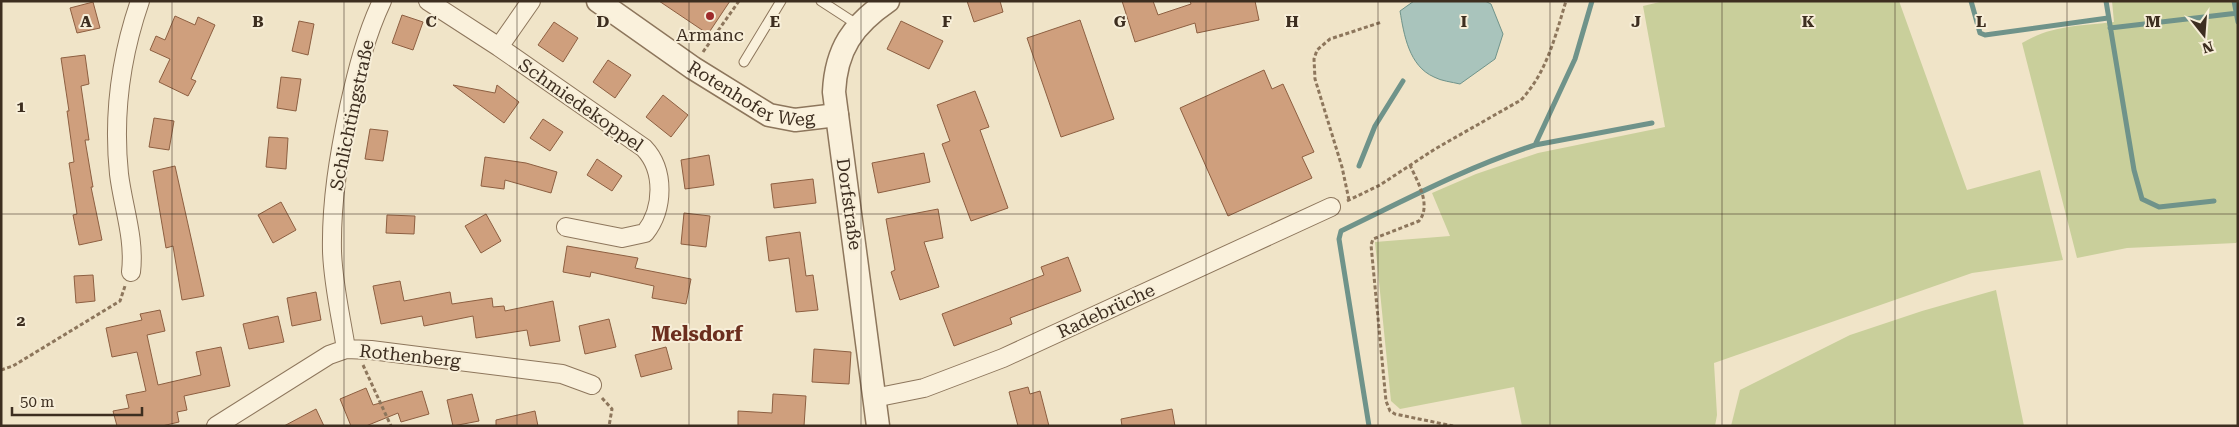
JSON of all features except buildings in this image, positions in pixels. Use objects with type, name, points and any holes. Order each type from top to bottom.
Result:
[{"type":"street","points":[[131,272],[133,245],[119,174],[118,121],[124,58],[140,1]]},
{"type":"street","name":"Schlichtingstraße","points":[[353,349],[334,269],[334,193],[340,149],[356,76],[363,50],[382,1]]},
{"type":"street","name":"Schmiedekoppel","points":[[428,1],[499,47],[650,154],[657,170],[660,185],[658,201],[650,226],[645,233],[622,238],[566,227]]},
{"type":"street","points":[[499,47],[531,1]]},
{"type":"street","name":"Rotenhofer Weg","points":[[598,1],[693,68],[769,115],[795,120],[837,115]]},
{"type":"street","name":"Dorfstraße","points":[[878,426],[834,92],[835,73],[840,56],[858,25],[888,1]]},
{"type":"street","name":"Radebrüche","points":[[874,398],[924,388],[1003,358],[1331,207]]},
{"type":"street","name":"Rothenberg","points":[[216,426],[317,361],[353,349],[562,374],[592,386]]},
{"type":"lane","points":[[744,62],[781,1]]},
{"type":"lane","points":[[821,1],[858,25]]},
{"type":"path","points":[[693,68],[739,1]]},
{"type":"path","points":[[1331,207],[1380,185],[1434,149],[1522,100],[1532,89],[1547,62],[1566,1]]},
{"type":"path","points":[[1349,200],[1342,167],[1317,87],[1314,59],[1317,50],[1330,40],[1382,22]]},
{"type":"path","points":[[1410,165],[1424,202],[1425,211],[1420,221],[1378,236],[1373,239],[1371,245],[1386,401],[1390,411],[1395,414],[1453,426]]},
{"type":"path","points":[[1,370],[13,366],[120,301],[131,272]]},
{"type":"path","points":[[353,349],[391,426]]},
{"type":"path","points":[[592,386],[612,409],[609,426]]},
{"type":"green space","points":[[1664,1],[1899,1],[1967,190],[2040,170],[2063,260],[1972,273],[1714,363],[1717,415],[1715,426],[1522,426],[1514,387],[1400,409],[1391,401],[1375,242],[1450,236],[1432,193],[1476,174],[1538,153],[1665,127],[1643,6]]},
{"type":"green space","points":[[2112,1],[2238,1],[2238,241],[2236,243],[2127,248],[2077,258],[2022,43],[2033,37],[2055,30],[2114,22]]},
{"type":"green space","points":[[1996,290],[2024,426],[1731,426],[1740,390],[1850,335],[1922,311]]},
{"type":"water","points":[[1414,1],[1485,1],[1491,4],[1503,34],[1495,59],[1460,84],[1440,80],[1426,72],[1413,58],[1403,30],[1400,11]]},
{"type":"waterway","points":[[1369,426],[1339,239],[1341,231],[1485,163],[1535,145],[1575,59],[1592,1]]},
{"type":"waterway","points":[[1971,1],[1980,33],[1985,35],[2108,18]]},
{"type":"waterway","points":[[2106,1],[2134,170],[2142,199],[2159,207],[2214,201]]},
{"type":"waterway","points":[[2234,1],[2238,22]]},
{"type":"waterway","points":[[2110,28],[2238,13]]},
{"type":"waterway","points":[[1359,166],[1375,126],[1403,81]]},
{"type":"waterway","points":[[1535,145],[1652,123]]},
{"type":"place","name":"Armanc","points":[[710,16]]},
{"type":"district","name":"Melsdorf","points":[[697,334]]}]
